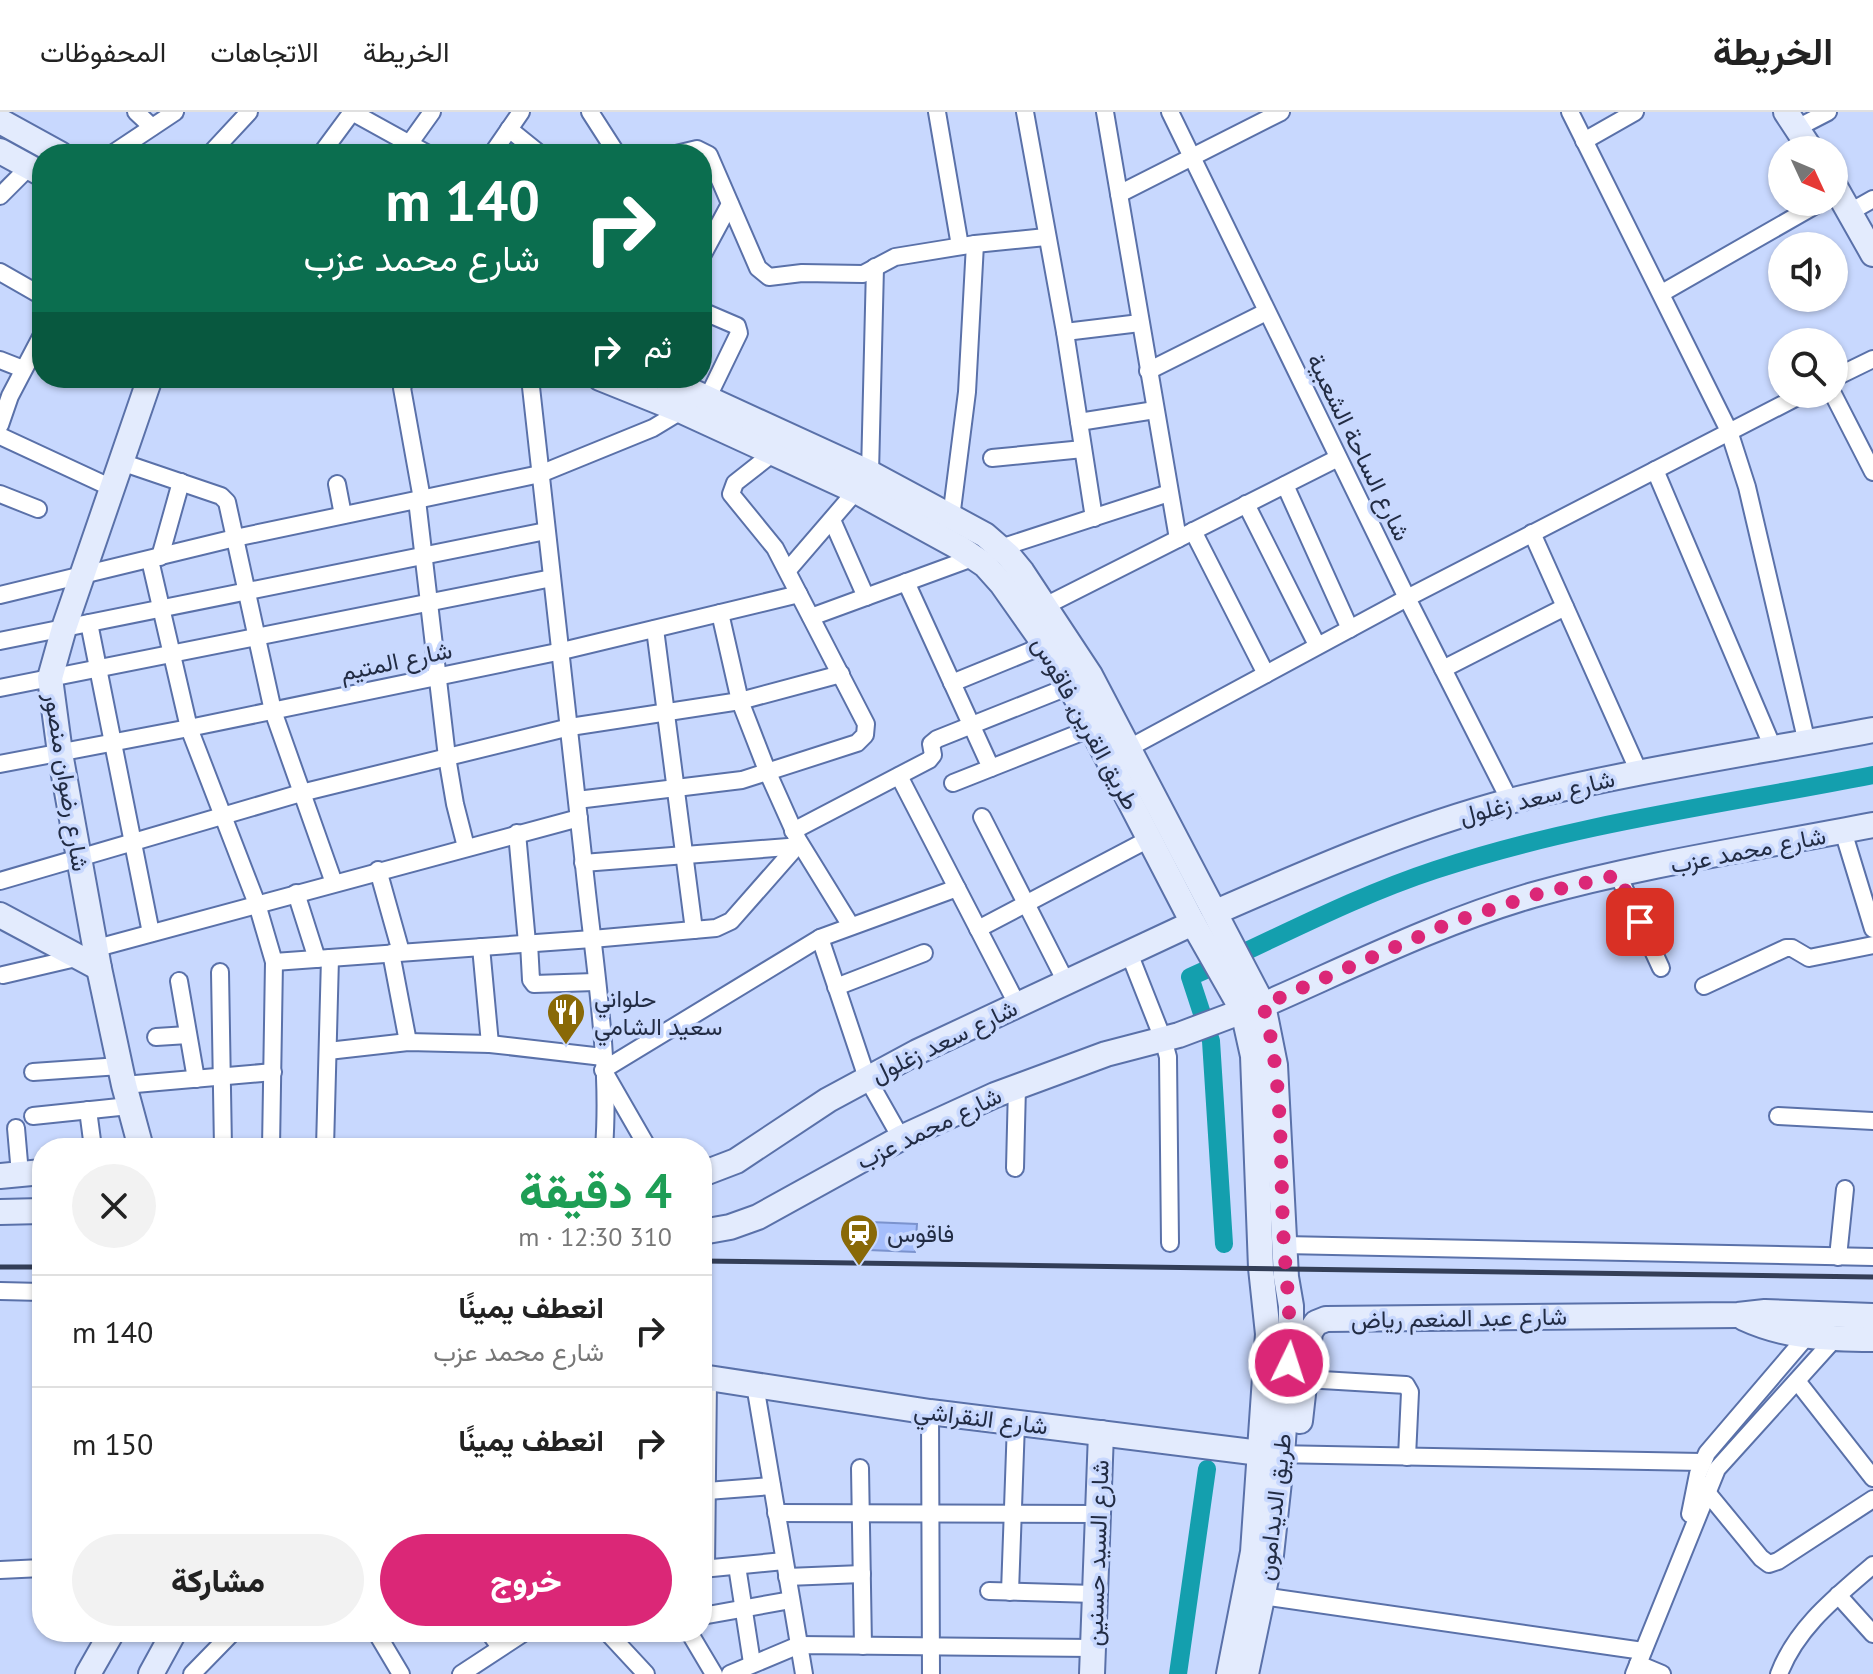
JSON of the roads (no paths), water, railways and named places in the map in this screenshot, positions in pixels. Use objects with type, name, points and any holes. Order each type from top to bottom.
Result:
[{"type":"main road","points":[[0,121],[42,144]]},
{"type":"main road","points":[[0,151],[32,168]]},
{"type":"main road","points":[[1848,216],[1873,254]]},
{"type":"main road","name":"شارع رضوان منصور","points":[[138,1138],[92,958],[50,678],[64,628],[147,388]]},
{"type":"main road","name":"طريق القرين, فاقوس","points":[[625,388],[682,411],[772,454],[863,482],[951,518],[985,535],[1000,548],[1022,572],[1090,675],[1129,748],[1244,1003]]},
{"type":"main road","name":"طريق القرين, فاقوس","points":[[686,388],[863,482],[975,557],[1002,584],[1070,686],[1149,839],[1210,928]]},
{"type":"main road","name":"شارع سعد زغلول","points":[[712,1170],[736,1161],[867,1078],[1129,953],[1210,928],[1389,839],[1510,801],[1639,772],[1873,730]]},
{"type":"main road","name":"شارع محمد عزب","points":[[712,1230],[758,1217],[901,1138],[1017,1086],[1106,1054],[1171,1037],[1244,1003],[1450,923],[1534,895],[1618,875],[1873,825]]},
{"type":"main road","points":[[0,915],[92,958]]},
{"type":"main road","name":"طريق الديدامون","points":[[1244,1003],[1270,1028],[1275,1065],[1261,1268],[1279,1454]]},
{"type":"main road","name":"طريق الديدامون","points":[[1229,1674],[1262,1553],[1279,1454],[1292,1320],[1268,1141]]},
{"type":"main road","points":[[0,1212],[32,1211]]},
{"type":"main road","name":"شارع عبد المنعم رياض","points":[[1279,1454],[1305,1379],[1310,1332],[1316,1323],[1326,1319],[1814,1313],[1873,1339]]},
{"type":"main road","name":"شارع عبد المنعم رياض","points":[[1738,1315],[1759,1325],[1807,1336],[1873,1316]]},
{"type":"main road","name":"شارع النقراشي","points":[[712,1378],[930,1412],[1279,1454]]},
{"type":"main road","name":"شارع السيد حسنين","points":[[1092,1674],[1101,1433]]},
{"type":"main road","name":"طريق الديدامون","points":[[1246,1674],[1262,1596],[1262,1553]]},
{"type":"main road","points":[[88,1674],[106,1642]]},
{"type":"main road","points":[[151,1674],[169,1642]]},
{"type":"street","points":[[136,112],[152,127]]},
{"type":"street","points":[[127,144],[175,112]]},
{"type":"street","points":[[219,144],[249,112]]},
{"type":"street","points":[[328,144],[352,112],[399,144]]},
{"type":"street","points":[[410,144],[432,112]]},
{"type":"street","points":[[499,144],[521,112]]},
{"type":"street","points":[[590,112],[611,144]]},
{"type":"street","points":[[937,112],[967,245],[967,392],[951,518]]},
{"type":"street","points":[[1025,112],[1065,332],[1094,518]]},
{"type":"street","points":[[1105,112],[1169,493],[1186,535],[1266,674]]},
{"type":"street","name":"شارع الساحة الشعبية","points":[[1170,112],[1407,598],[1510,801]]},
{"type":"street","points":[[1119,194],[1281,112]]},
{"type":"street","points":[[1570,112],[1729,431],[1747,487],[1807,743]]},
{"type":"street","points":[[1584,141],[1635,112]]},
{"type":"street","points":[[1791,120],[1828,112]]},
{"type":"street","points":[[509,129],[528,144]]},
{"type":"street","points":[[712,165],[764,276],[856,275],[895,257],[967,245],[1046,237]]},
{"type":"street","points":[[0,196],[32,173]]},
{"type":"street","points":[[1848,198],[1873,199]]},
{"type":"street","points":[[712,237],[730,204]]},
{"type":"street","points":[[1662,293],[1801,216]]},
{"type":"street","points":[[788,570],[863,482],[875,267]]},
{"type":"street","points":[[0,272],[32,290]]},
{"type":"street","points":[[1148,371],[1266,312]]},
{"type":"street","points":[[712,315],[737,326],[739,333],[712,383]]},
{"type":"street","points":[[1065,332],[1140,323]]},
{"type":"street","points":[[0,425],[32,353]]},
{"type":"street","points":[[1848,371],[1873,359]]},
{"type":"street","points":[[0,360],[23,369]]},
{"type":"street","points":[[402,388],[419,500],[447,757],[466,847]]},
{"type":"street","points":[[531,388],[592,939],[603,1063],[604,1138]]},
{"type":"street","points":[[0,595],[235,538],[540,474],[653,428],[705,396],[709,388]]},
{"type":"street","points":[[1129,748],[1317,645],[1775,408]]},
{"type":"street","points":[[1840,408],[1873,472]]},
{"type":"street","points":[[1079,422],[1155,410]]},
{"type":"street","points":[[0,436],[112,488]]},
{"type":"street","points":[[992,458],[1083,449]]},
{"type":"street","points":[[577,800],[742,780],[857,743],[865,735],[866,724],[788,570],[769,539],[731,494],[735,483],[772,454]]},
{"type":"street","points":[[1045,606],[1338,458]]},
{"type":"street","points":[[121,462],[225,498],[273,711],[334,883]]},
{"type":"street","points":[[1655,470],[1774,750]]},
{"type":"street","points":[[181,482],[155,559],[160,609],[189,728],[257,904],[274,962],[271,1138]]},
{"type":"street","points":[[337,484],[343,515]]},
{"type":"street","points":[[1285,485],[1350,629]]},
{"type":"street","points":[[1000,548],[1169,493]]},
{"type":"street","points":[[0,494],[38,509]]},
{"type":"street","points":[[1246,504],[1317,645]]},
{"type":"street","points":[[832,520],[866,597]]},
{"type":"street","points":[[0,641],[546,531]]},
{"type":"street","points":[[1532,533],[1639,772]]},
{"type":"street","points":[[811,617],[975,557]]},
{"type":"street","points":[[0,688],[552,578]]},
{"type":"street","points":[[906,582],[991,768]]},
{"type":"street","name":"شارع المتيم","points":[[2,761],[113,743],[562,651],[799,594]]},
{"type":"street","points":[[1443,669],[1565,607]]},
{"type":"street","points":[[720,613],[740,701],[768,773],[797,841],[851,926]]},
{"type":"street","points":[[89,623],[151,933]]},
{"type":"street","points":[[655,629],[694,930]]},
{"type":"street","points":[[952,683],[1045,645]]},
{"type":"street","points":[[0,881],[223,814],[447,757],[570,727],[740,701],[841,674]]},
{"type":"street","points":[[274,962],[716,928],[731,921],[797,841],[931,759],[933,741],[1070,686]]},
{"type":"street","points":[[953,783],[1092,728]]},
{"type":"street","points":[[899,776],[1018,1006]]},
{"type":"street","points":[[982,817],[1066,982]]},
{"type":"street","points":[[3,975],[92,958],[151,933],[579,818]]},
{"type":"street","points":[[1843,831],[1873,929]]},
{"type":"street","points":[[517,833],[532,981],[534,984],[595,982]]},
{"type":"street","points":[[978,929],[1149,839]]},
{"type":"street","points":[[583,863],[797,841]]},
{"type":"street","points":[[378,870],[396,953],[408,1042]]},
{"type":"street","points":[[1618,875],[1661,968]]},
{"type":"street","points":[[328,1051],[408,1042],[490,1044],[603,1063],[820,938],[957,888]]},
{"type":"street","points":[[296,893],[323,958],[328,1051],[325,1138]]},
{"type":"street","points":[[820,938],[867,1078],[901,1138]]},
{"type":"street","points":[[1704,986],[1786,948],[1809,958],[1873,945]]},
{"type":"street","points":[[481,947],[490,1044]]},
{"type":"street","points":[[836,987],[924,953]]},
{"type":"street","points":[[1129,953],[1171,1037],[1170,1243]]},
{"type":"street","points":[[220,972],[223,1138]]},
{"type":"street","points":[[179,981],[196,1079]]},
{"type":"street","points":[[156,1037],[188,1035]]},
{"type":"street","points":[[603,1063],[643,1138]]},
{"type":"street","points":[[33,1072],[124,1086],[273,1072]]},
{"type":"street","points":[[33,1116],[88,1110],[124,1086]]},
{"type":"street","points":[[1015,1168],[1017,1086]]},
{"type":"street","points":[[88,1110],[92,1138]]},
{"type":"street","points":[[1778,1116],[1873,1121]]},
{"type":"street","points":[[16,1128],[21,1174]]},
{"type":"street","points":[[1838,1257],[1845,1189]]},
{"type":"street","points":[[1284,1245],[1873,1257]]},
{"type":"street","points":[[0,1291],[32,1292]]},
{"type":"street","points":[[1683,1551],[1702,1462],[1807,1336],[1814,1313]]},
{"type":"street","points":[[1639,1663],[1706,1491],[1725,1458],[1797,1381],[1841,1327]]},
{"type":"street","points":[[1305,1379],[1406,1385],[1410,1392],[1407,1457]]},
{"type":"street","points":[[1797,1381],[1873,1478]]},
{"type":"street","points":[[755,1385],[804,1674]]},
{"type":"street","points":[[930,1412],[931,1674]]},
{"type":"street","points":[[1010,1592],[1016,1423]]},
{"type":"street","points":[[1279,1454],[1702,1462]]},
{"type":"street","points":[[860,1468],[863,1646]]},
{"type":"street","points":[[712,1491],[772,1486]]},
{"type":"street","points":[[1706,1491],[1769,1564],[1873,1499]]},
{"type":"street","points":[[776,1513],[1098,1514]]},
{"type":"street","points":[[1779,1674],[1798,1637],[1838,1595],[1873,1565]]},
{"type":"street","points":[[712,1568],[737,1566],[862,1574]]},
{"type":"street","points":[[737,1566],[752,1663]]},
{"type":"street","points":[[0,1570],[32,1568]]},
{"type":"street","points":[[989,1591],[1095,1594]]},
{"type":"street","points":[[1838,1595],[1873,1634]]},
{"type":"street","points":[[1262,1596],[1639,1663],[1662,1674]]},
{"type":"street","points":[[712,1614],[791,1600]]},
{"type":"street","points":[[201,1671],[225,1642]]},
{"type":"street","points":[[382,1642],[401,1674]]},
{"type":"street","points":[[496,1642],[500,1647]]},
{"type":"street","points":[[461,1674],[508,1642]]},
{"type":"street","points":[[616,1642],[646,1674]]},
{"type":"street","points":[[695,1642],[714,1674]]},
{"type":"street","points":[[730,1674],[799,1645],[1093,1648]]},
{"type":"waterway","points":[[1224,1244],[1211,1041],[1190,977],[1372,893],[1489,854],[1597,827],[1873,775]]},
{"type":"waterway","points":[[1178,1674],[1207,1469]]},
{"type":"railway","points":[[712,1261],[1873,1277]]},
{"type":"railway","points":[[0,1267],[32,1267]]},
{"type":"place","name":"حلواني سعيد الشامي","points":[[566,1046]]},
{"type":"place","name":"فاقوس","points":[[859,1267]]}]
